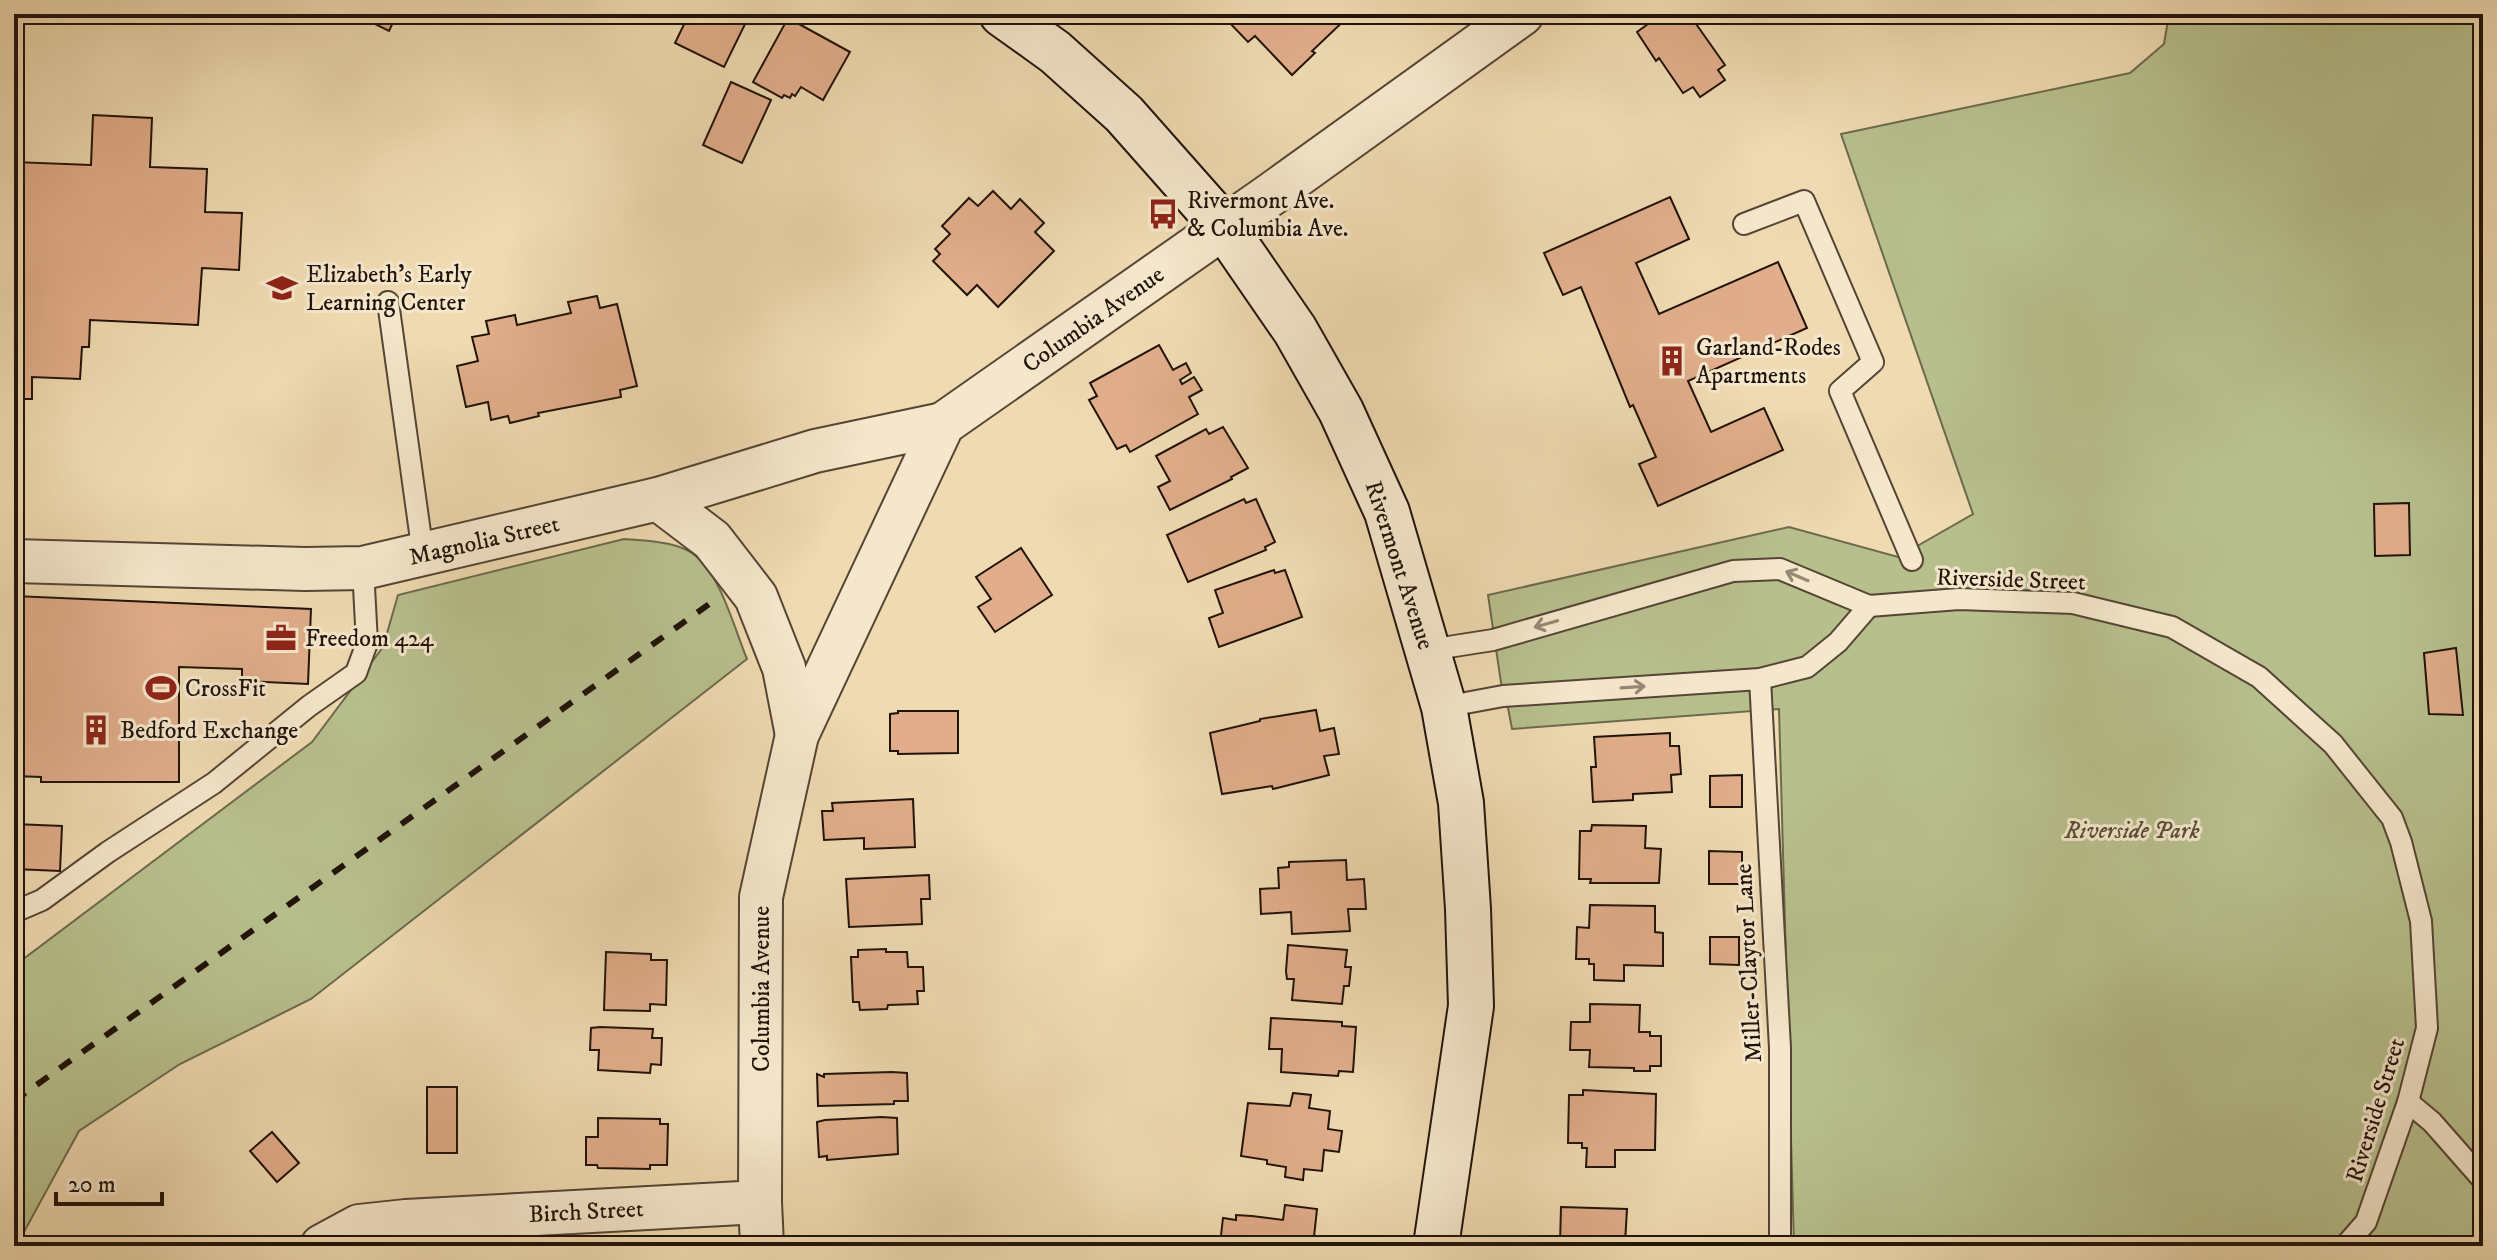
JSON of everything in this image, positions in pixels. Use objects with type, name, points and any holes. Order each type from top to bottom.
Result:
[{"type":"main road","name":"Rivermont Avenue","points":[[1002,14],[1055,52],[1124,114],[1224,227],[1291,324],[1341,411],[1387,512],[1444,707],[1461,803],[1471,1006],[1436,1246]]},
{"type":"street","name":"Columbia Avenue","points":[[762,1246],[761,897],[797,735],[943,424],[1522,14]]},
{"type":"street","name":"Magnolia Street","points":[[14,561],[363,568],[658,499],[815,451],[943,424]]},
{"type":"street","name":"Columbia Avenue","points":[[658,499],[712,540],[756,597],[784,668],[797,735]]},
{"type":"street","name":"Birch Street","points":[[322,1246],[359,1226],[760,1202]]},
{"type":"lane","points":[[1744,224],[1804,201],[1873,362],[1840,391],[1912,560]]},
{"type":"lane","points":[[388,302],[423,554]]},
{"type":"lane","points":[[14,912],[42,900],[108,852],[214,783],[309,706],[356,673],[367,643],[363,568]]},
{"type":"lane","points":[[1429,650],[1493,640],[1733,571],[1780,569],[1869,606],[1838,642],[1807,667],[1760,679],[1503,696],[1444,707]]},
{"type":"lane","name":"Riverside Street","points":[[1869,606],[1959,599],[2073,603],[2172,627],[2259,677],[2333,744],[2392,818],[2421,921],[2427,1028],[2408,1102],[2366,1222],[2345,1246]]},
{"type":"lane","name":"Miller-Claytor Lane","points":[[1760,679],[1780,1048],[1780,1246]]},
{"type":"lane","points":[[2408,1102],[2432,1122],[2483,1180]]},
{"type":"green space","name":"Riverside Park","points":[[2169,14],[2483,14],[2483,1246],[1794,1246],[1779,709],[1512,729],[1506,697],[1503,696],[1488,595],[1789,527],[1898,557],[1973,514],[1841,134],[2130,73],[2164,44]]},
{"type":"green space","points":[[624,539],[672,545],[697,557],[720,590],[747,659],[311,999],[180,1064],[79,1131],[24,1232],[14,1223],[14,966],[312,742],[383,647],[398,595]]},
{"type":"building","points":[[355,14],[397,14],[389,31]]},
{"type":"building","points":[[689,14],[750,14],[724,67],[675,43]]},
{"type":"building","points":[[1227,14],[1351,14],[1292,75],[1255,36],[1248,42],[1224,17]]},
{"type":"building","points":[[1662,14],[1689,14],[1725,65],[1718,70],[1725,80],[1700,97],[1693,87],[1683,93],[1637,32]]},
{"type":"building","points":[[788,18],[850,52],[823,100],[801,87],[795,96],[792,94],[790,98],[784,95],[782,98],[753,82]]},
{"type":"building","points":[[731,82],[771,100],[742,163],[703,145]]},
{"type":"building","points":[[93,115],[152,118],[150,167],[207,169],[205,212],[242,213],[239,270],[202,268],[198,325],[90,320],[89,347],[82,347],[80,379],[32,377],[32,399],[14,399],[14,162],[91,165]]},
{"type":"building","points":[[993,191],[1011,209],[1020,199],[1044,223],[1035,232],[1054,251],[998,307],[977,285],[967,295],[933,261],[940,254],[935,249],[950,234],[942,226],[969,198],[978,206]]},
{"type":"building","name":"Garland-Rodes Apartments","points":[[1670,197],[1689,239],[1636,263],[1659,314],[1778,262],[1807,328],[1688,381],[1711,432],[1764,408],[1783,450],[1658,506],[1639,464],[1656,457],[1633,405],[1630,407],[1581,287],[1563,295],[1544,253]]},
{"type":"building","points":[[597,296],[600,308],[617,304],[637,386],[620,390],[621,397],[538,413],[539,416],[510,423],[508,416],[491,420],[488,402],[466,407],[457,366],[478,361],[472,337],[489,334],[486,321],[515,315],[517,325],[571,313],[568,302]]},
{"type":"building","points":[[1159,345],[1173,370],[1186,363],[1191,373],[1180,380],[1182,384],[1194,377],[1202,390],[1189,397],[1198,414],[1130,452],[1126,445],[1117,449],[1089,400],[1097,396],[1090,383]]},
{"type":"building","points":[[1223,427],[1248,468],[1170,510],[1158,487],[1170,481],[1156,456],[1206,429],[1209,434]]},
{"type":"building","points":[[1244,499],[1246,503],[1256,499],[1275,542],[1265,547],[1266,550],[1188,582],[1167,535]]},
{"type":"building","points":[[2409,503],[2410,555],[2375,556],[2374,504]]},
{"type":"building","points":[[1021,548],[1052,595],[995,632],[978,607],[991,599],[976,577]]},
{"type":"building","points":[[1274,570],[1275,573],[1285,570],[1302,617],[1219,647],[1209,618],[1223,613],[1215,590]]},
{"type":"building","name":"Bedford Exchange","points":[[14,596],[311,609],[308,684],[242,681],[242,669],[179,667],[179,782],[41,782],[41,777],[14,776]]},
{"type":"building","points":[[2456,648],[2463,715],[2429,714],[2424,653]]},
{"type":"building","points":[[1316,710],[1320,731],[1334,728],[1339,754],[1324,756],[1329,775],[1273,789],[1272,786],[1222,794],[1210,733],[1260,719]]},
{"type":"building","points":[[898,711],[958,711],[958,753],[898,754],[898,751],[890,751],[890,714]]},
{"type":"building","points":[[1670,733],[1670,746],[1679,746],[1681,774],[1671,775],[1672,792],[1633,794],[1633,800],[1593,802],[1591,767],[1596,767],[1594,737]]},
{"type":"building","points":[[1742,775],[1742,807],[1710,807],[1710,776]]},
{"type":"building","points":[[913,799],[915,847],[864,849],[864,838],[824,840],[822,811],[833,811],[832,803]]},
{"type":"building","points":[[14,824],[62,826],[60,871],[14,869]]},
{"type":"building","points":[[1592,825],[1646,826],[1645,848],[1661,849],[1659,883],[1590,883],[1591,879],[1579,879],[1580,831],[1591,831]]},
{"type":"building","points":[[1709,851],[1742,852],[1742,884],[1709,884]]},
{"type":"building","points":[[1346,860],[1347,880],[1364,879],[1366,909],[1348,909],[1350,931],[1292,934],[1291,912],[1261,914],[1260,889],[1279,888],[1278,868],[1289,867],[1289,862]]},
{"type":"building","points":[[929,875],[930,899],[921,899],[922,924],[849,927],[846,879]]},
{"type":"building","points":[[1590,905],[1655,906],[1655,932],[1663,933],[1663,966],[1624,965],[1624,981],[1594,980],[1594,964],[1589,964],[1589,959],[1576,959],[1577,927],[1589,928]]},
{"type":"building","points":[[1710,937],[1739,937],[1739,965],[1710,964]]},
{"type":"building","points":[[1288,945],[1347,950],[1345,967],[1351,967],[1349,986],[1344,986],[1342,1004],[1292,1000],[1294,979],[1287,979],[1286,971]]},
{"type":"building","points":[[886,949],[886,952],[907,952],[908,967],[923,967],[924,991],[917,991],[918,1004],[860,1010],[859,1002],[853,1002],[851,957],[858,957],[858,950]]},
{"type":"building","points":[[606,952],[651,954],[651,960],[667,960],[666,1005],[650,1004],[650,1011],[604,1010]]},
{"type":"building","points":[[1590,1004],[1640,1005],[1639,1032],[1661,1036],[1661,1066],[1650,1066],[1650,1071],[1589,1067],[1590,1050],[1570,1050],[1571,1022],[1590,1022]]},
{"type":"building","points":[[1271,1018],[1342,1022],[1342,1026],[1356,1027],[1353,1072],[1339,1071],[1338,1076],[1281,1072],[1282,1049],[1269,1049]]},
{"type":"building","points":[[591,1028],[653,1029],[652,1038],[662,1038],[661,1065],[651,1064],[650,1073],[598,1070],[599,1050],[590,1050]]},
{"type":"building","points":[[907,1073],[908,1101],[818,1106],[817,1074],[824,1077],[824,1074]]},
{"type":"building","points":[[427,1087],[457,1087],[457,1153],[427,1153]]},
{"type":"building","points":[[1583,1090],[1656,1094],[1655,1150],[1615,1150],[1615,1167],[1586,1167],[1587,1148],[1582,1148],[1582,1143],[1568,1143],[1569,1095],[1583,1095]]},
{"type":"building","points":[[1293,1093],[1311,1095],[1309,1108],[1330,1111],[1328,1129],[1342,1131],[1339,1152],[1324,1150],[1322,1171],[1304,1169],[1303,1180],[1285,1177],[1286,1167],[1241,1156],[1248,1103],[1290,1106]]},
{"type":"building","points":[[598,1118],[660,1119],[660,1124],[668,1124],[667,1165],[650,1165],[650,1169],[586,1165],[586,1137],[598,1137]]},
{"type":"building","points":[[897,1118],[898,1154],[827,1160],[827,1156],[819,1157],[817,1122]]},
{"type":"building","points":[[272,1132],[299,1163],[277,1182],[250,1151]]},
{"type":"building","points":[[1285,1205],[1317,1209],[1313,1246],[1220,1244],[1223,1218],[1236,1220],[1236,1215],[1283,1220]]},
{"type":"building","points":[[1561,1207],[1627,1209],[1625,1243],[1645,1246],[1555,1246],[1560,1244]]},
{"type":"railway","points":[[14,1101],[712,602]]},
{"type":"place","name":"Rivermont Ave. & Columbia Ave.","points":[[1163,214]]},
{"type":"place","name":"Elizabeth's Early Learning Center","points":[[282,288]]},
{"type":"place","name":"Garland-Rodes Apartments","points":[[1672,361]]},
{"type":"place","name":"Freedom 424","points":[[281,638]]},
{"type":"place","name":"CrossFit","points":[[161,688]]},
{"type":"place","name":"Bedford Exchange","points":[[96,730]]}]
